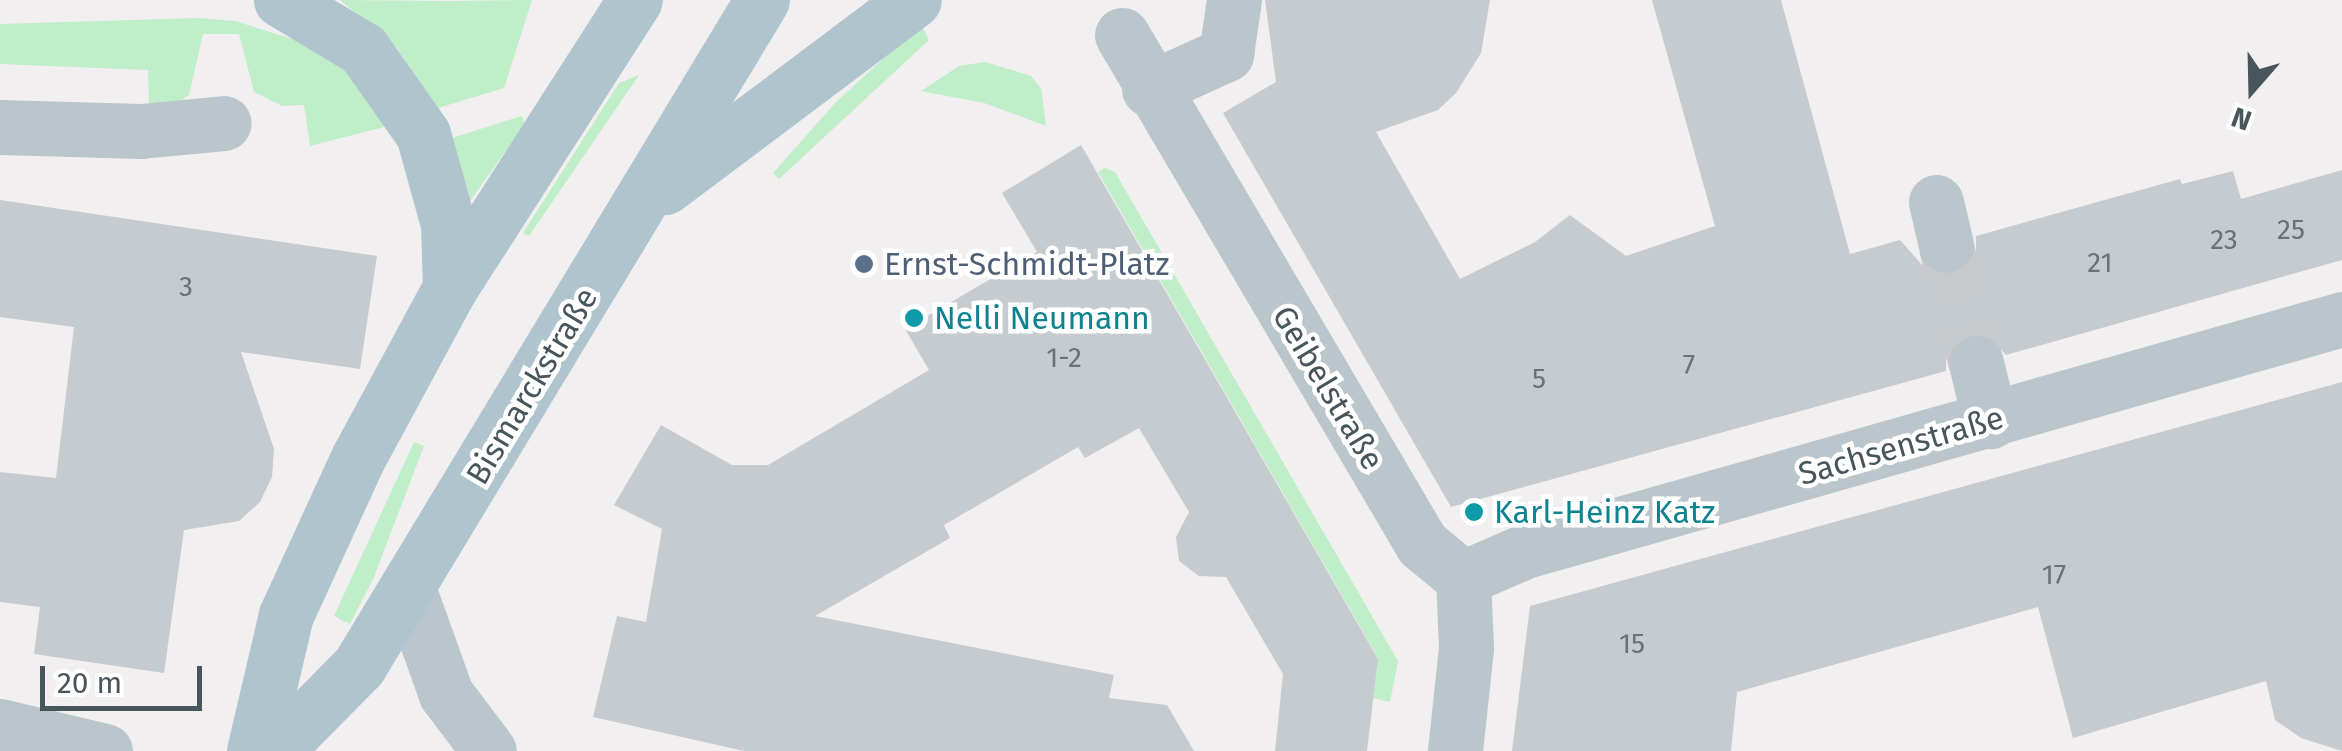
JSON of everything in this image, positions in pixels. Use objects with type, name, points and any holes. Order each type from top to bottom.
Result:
[{"type":"main road","points":[[281,0],[363,50],[422,134],[448,224],[450,288]]},
{"type":"main road","points":[[254,751],[286,615],[358,458],[450,288],[635,0]]},
{"type":"main road","name":"Bismarckstraße","points":[[275,751],[360,666],[762,0]]},
{"type":"main road","points":[[642,204],[914,0]]},
{"type":"street","points":[[1149,89],[1226,54],[1234,0]]},
{"type":"street","name":"Geibelstraße","points":[[1122,36],[1149,89],[1422,544],[1463,578]]},
{"type":"street","points":[[0,127],[141,131],[224,123]]},
{"type":"street","name":"Sachsenstraße","points":[[1463,578],[1525,551],[2342,319]]},
{"type":"street","points":[[1976,363],[1990,421]]},
{"type":"street","points":[[1455,751],[1466,648],[1463,578]]},
{"type":"street","points":[[408,588],[446,694],[489,751]]},
{"type":"street","points":[[0,726],[105,751]]},
{"type":"green space","points":[[340,0],[532,0],[504,88],[435,109],[397,48]]},
{"type":"green space","points":[[199,18],[235,21],[312,45],[347,66],[388,126],[310,146],[304,105],[282,106],[254,92],[239,34],[203,34],[189,95],[169,109],[149,107],[148,70],[0,64],[0,24]]},
{"type":"green space","points":[[921,24],[929,40],[779,179],[773,173],[836,102]]},
{"type":"green space","points":[[985,62],[1031,76],[1041,88],[1046,126],[984,103],[921,91],[959,66]]},
{"type":"green space","points":[[639,75],[529,236],[523,233],[619,83]]},
{"type":"green space","points":[[522,116],[525,124],[468,204],[445,140]]},
{"type":"green space","points":[[1105,168],[1115,172],[1398,661],[1390,702],[1373,698],[1378,658],[1098,172]]},
{"type":"green space","points":[[414,442],[424,446],[374,577],[350,624],[334,616]]},
{"type":"building","points":[[1265,0],[1490,0],[1481,53],[1456,93],[1438,110],[1376,132],[1460,279],[1535,242],[1570,215],[1626,256],[1715,226],[1652,0],[1781,0],[1850,254],[1900,240],[1924,267],[1952,276],[1976,255],[1976,236],[2180,179],[2182,184],[2233,171],[2241,199],[2342,170],[2342,260],[2006,355],[1986,333],[1968,333],[1946,353],[1946,371],[1451,507],[1223,113],[1276,82]]},
{"type":"building","points":[[1081,145],[1378,659],[1367,751],[1275,751],[1283,674],[1226,577],[1199,576],[1179,561],[1176,537],[1189,512],[1139,428],[1085,458],[1078,447],[944,525],[950,538],[815,616],[1114,675],[1109,698],[1167,705],[1194,751],[744,751],[593,717],[617,616],[646,622],[662,529],[614,505],[661,425],[732,465],[768,465],[929,370],[905,329],[1037,252],[1002,193]]},
{"type":"building","points":[[0,200],[377,256],[360,369],[241,352],[274,449],[272,477],[260,502],[239,521],[184,530],[164,673],[34,654],[40,607],[0,602],[0,472],[56,478],[74,327],[0,317]]},
{"type":"building","points":[[2342,382],[2342,751],[2301,738],[2275,720],[2266,681],[2073,738],[2038,607],[1737,692],[1731,751],[1512,751],[1530,606]]},
{"type":"tunnel","points":[[1946,245],[1976,363]]},
{"type":"place","name":"Ernst-Schmidt-Platz","points":[[864,264]]},
{"type":"place","name":"Nelli Neumann","points":[[914,318]]},
{"type":"place","name":"Karl-Heinz Katz","points":[[1474,512]]}]
